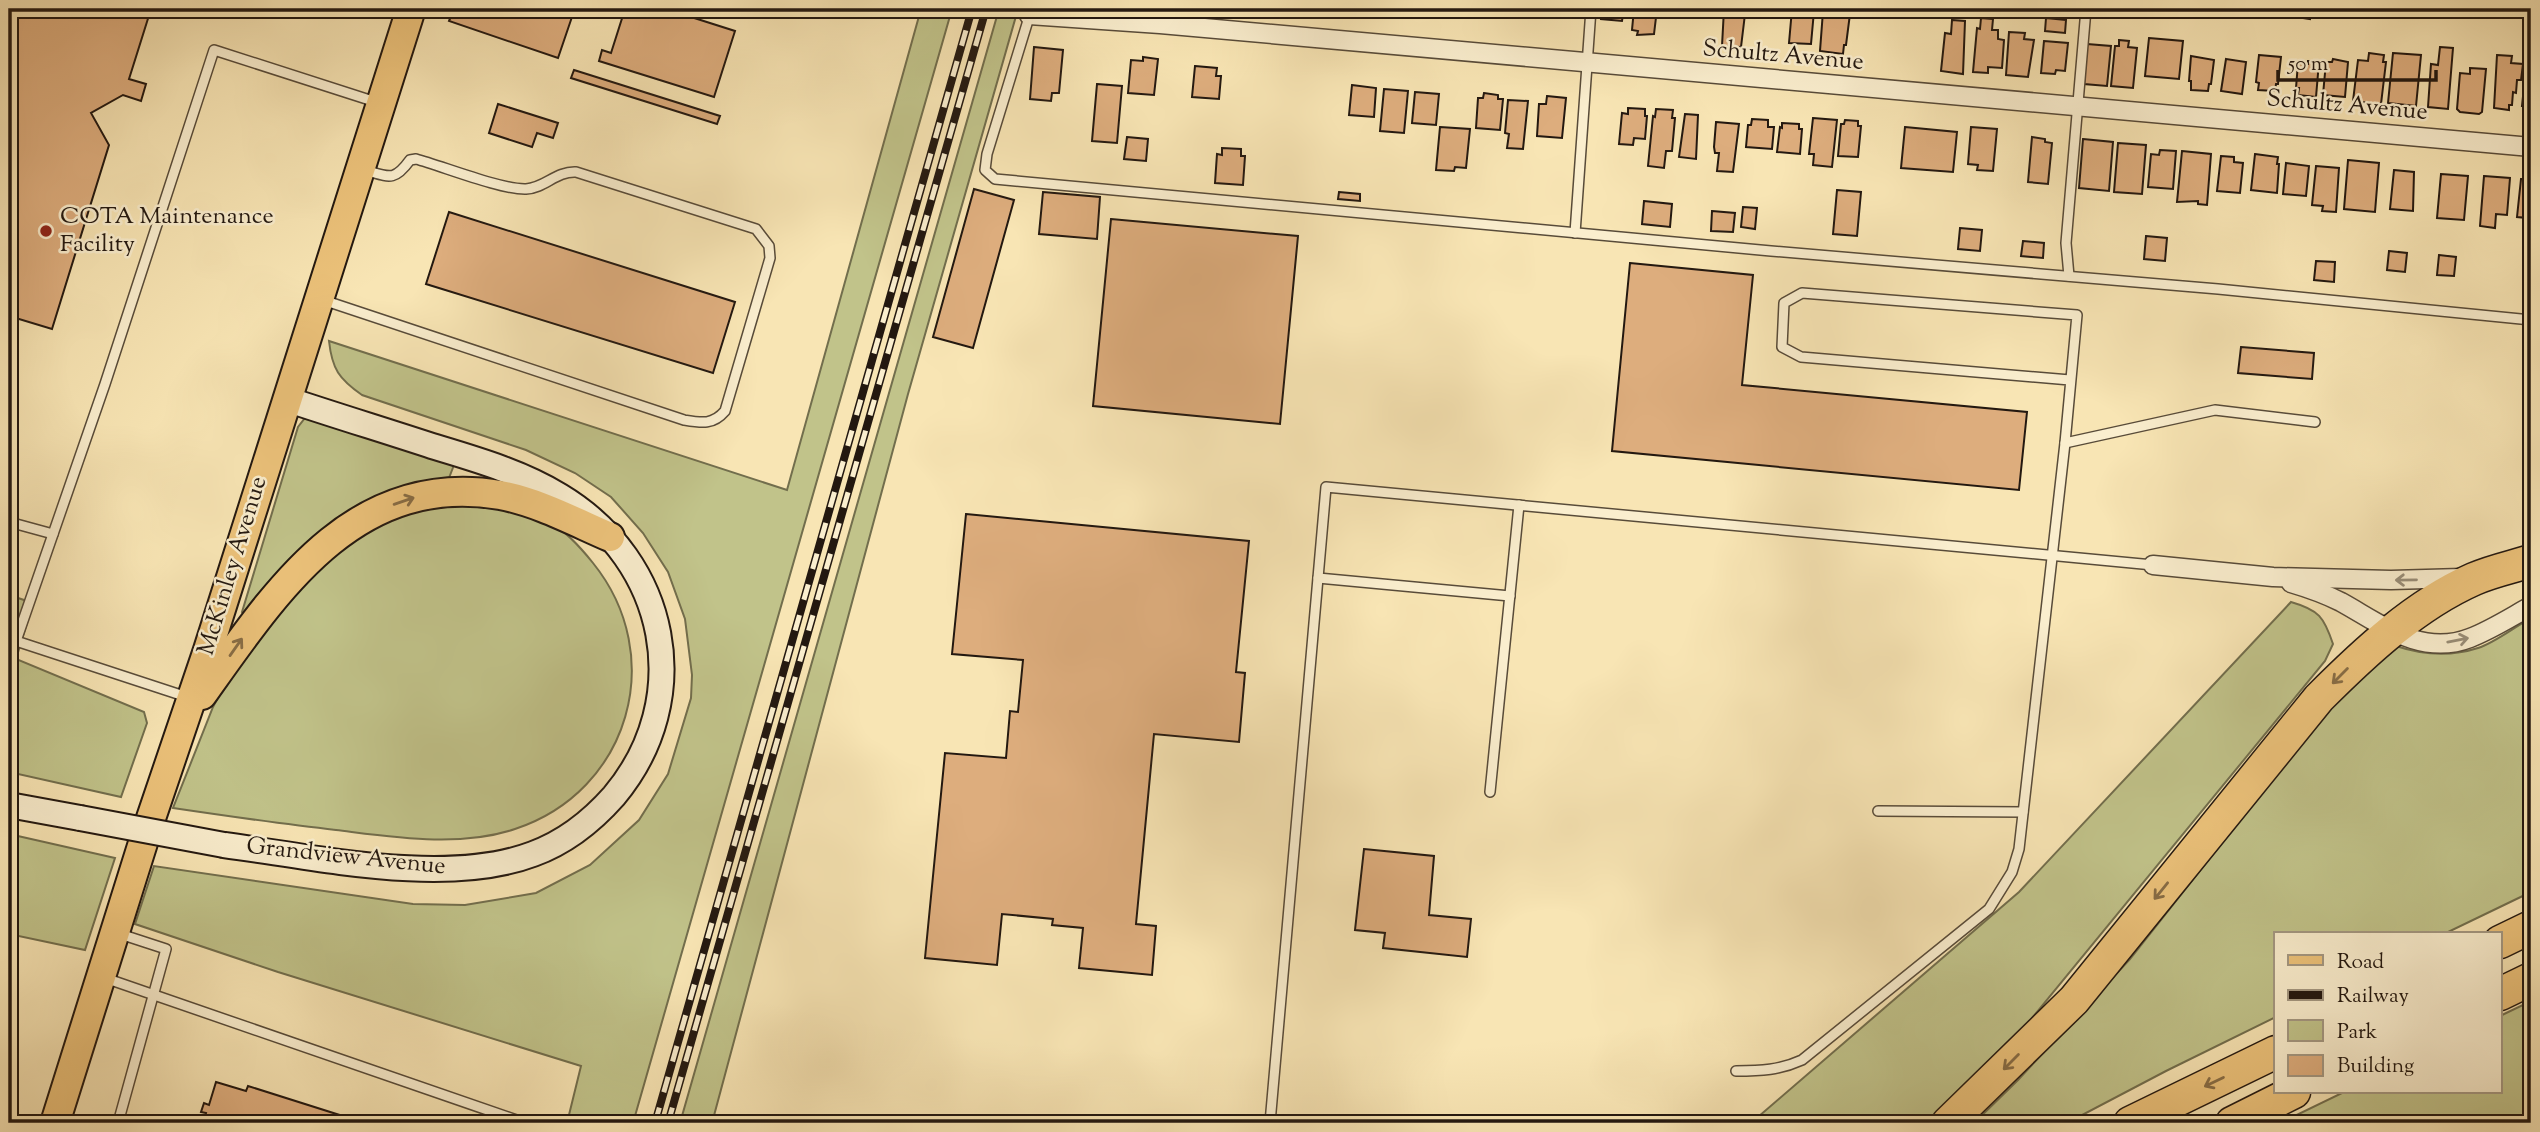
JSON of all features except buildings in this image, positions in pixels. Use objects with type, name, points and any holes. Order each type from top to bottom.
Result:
[{"type":"highway","points":[[1948,1123],[2074,1000],[2319,698],[2355,661],[2425,606],[2474,578],[2531,561]]},
{"type":"highway","points":[[2502,941],[2531,927]]},
{"type":"highway","points":[[2502,993],[2531,979]]},
{"type":"highway","points":[[2130,1123],[2274,1053]]},
{"type":"highway","points":[[2232,1123],[2290,1094]]},
{"type":"main road","name":"McKinley Avenue","points":[[55,1123],[411,9]]},
{"type":"main road","name":"Grandview Avenue","points":[[9,805],[225,845],[423,870],[464,868],[508,862],[533,854],[581,829],[606,805],[635,768],[648,739],[662,688],[661,653],[657,625],[637,574],[610,537],[560,496],[528,480],[459,454],[286,399]]},
{"type":"main road","points":[[187,711],[253,623],[329,540],[352,524],[408,498],[440,491],[470,491],[504,496],[557,514],[610,537]]},
{"type":"street","name":"Schultz Avenue","points":[[1030,12],[2531,147]]},
{"type":"street","points":[[2153,565],[2273,577],[2391,580],[2474,578]]},
{"type":"street","points":[[2273,577],[2339,601],[2392,632],[2418,642],[2436,644],[2467,639],[2531,606]]},
{"type":"lane","points":[[1575,233],[1591,9]]},
{"type":"lane","points":[[2069,276],[2066,243],[2086,9]]},
{"type":"lane","points":[[1030,12],[987,154],[985,170],[995,179],[2531,320]]},
{"type":"lane","points":[[187,711],[16,641],[105,384],[214,50],[380,104]]},
{"type":"lane","points":[[318,298],[684,420],[706,423],[718,420],[726,411],[770,258],[769,246],[756,229],[576,172],[558,174],[533,188],[523,189],[416,159],[410,160],[404,170],[394,176],[359,167]]},
{"type":"lane","points":[[1737,1071],[1769,1071],[1786,1068],[1802,1060],[1989,909],[2012,872],[2019,849],[2077,316],[1802,293],[1784,303],[1782,347],[1801,357],[2070,380]]},
{"type":"lane","points":[[2065,443],[2215,410],[2315,422]]},
{"type":"lane","points":[[1270,1123],[1326,487],[2153,565]]},
{"type":"lane","points":[[1490,792],[1519,505]]},
{"type":"lane","points":[[9,522],[53,534]]},
{"type":"lane","points":[[1318,578],[1510,596]]},
{"type":"lane","points":[[1878,811],[2023,812]]},
{"type":"lane","points":[[114,932],[166,949],[118,1123]]},
{"type":"lane","points":[[100,977],[525,1123]]},
{"type":"green space","points":[[921,9],[952,9],[633,1123],[567,1123],[581,1066],[278,972],[135,924],[154,866],[413,904],[465,905],[536,893],[590,865],[639,820],[668,774],[691,698],[692,675],[685,619],[668,572],[643,533],[611,497],[575,473],[526,450],[362,395],[338,372],[332,359],[329,341],[787,490]]},
{"type":"green space","points":[[999,9],[1018,9],[908,394],[712,1123],[680,1123]]},
{"type":"green space","points":[[305,418],[454,465],[447,483],[413,488],[247,615],[242,612],[298,427]]},
{"type":"green space","points":[[480,499],[534,516],[557,527],[574,541],[593,563],[616,600],[629,638],[632,678],[625,717],[610,753],[586,784],[554,810],[515,829],[494,835],[449,840],[275,823],[173,808],[213,707],[236,664],[318,563],[391,512]]},
{"type":"green space","points":[[9,595],[33,603],[16,659],[144,712],[147,723],[121,797],[9,772]]},
{"type":"green space","points":[[2291,602],[2314,612],[2327,627],[2333,644],[2325,661],[2005,1051],[1928,1123],[1751,1123],[2019,892]]},
{"type":"green space","points":[[2531,618],[2531,892],[2448,932],[2274,932],[2274,1018],[2067,1123],[1974,1123],[2018,1080],[2130,959],[2342,691],[2396,646],[2437,654],[2468,651],[2491,642]]},
{"type":"green space","points":[[9,834],[115,858],[85,950],[9,934]]},
{"type":"green space","points":[[2531,1001],[2531,1123],[2280,1123],[2340,1094],[2502,1094],[2502,1015]]},
{"type":"railway","points":[[655,1123],[972,9]]},
{"type":"railway","points":[[668,1123],[986,9]]},
{"type":"place","name":"COTA Maintenance Facility","points":[[46,231]]}]
